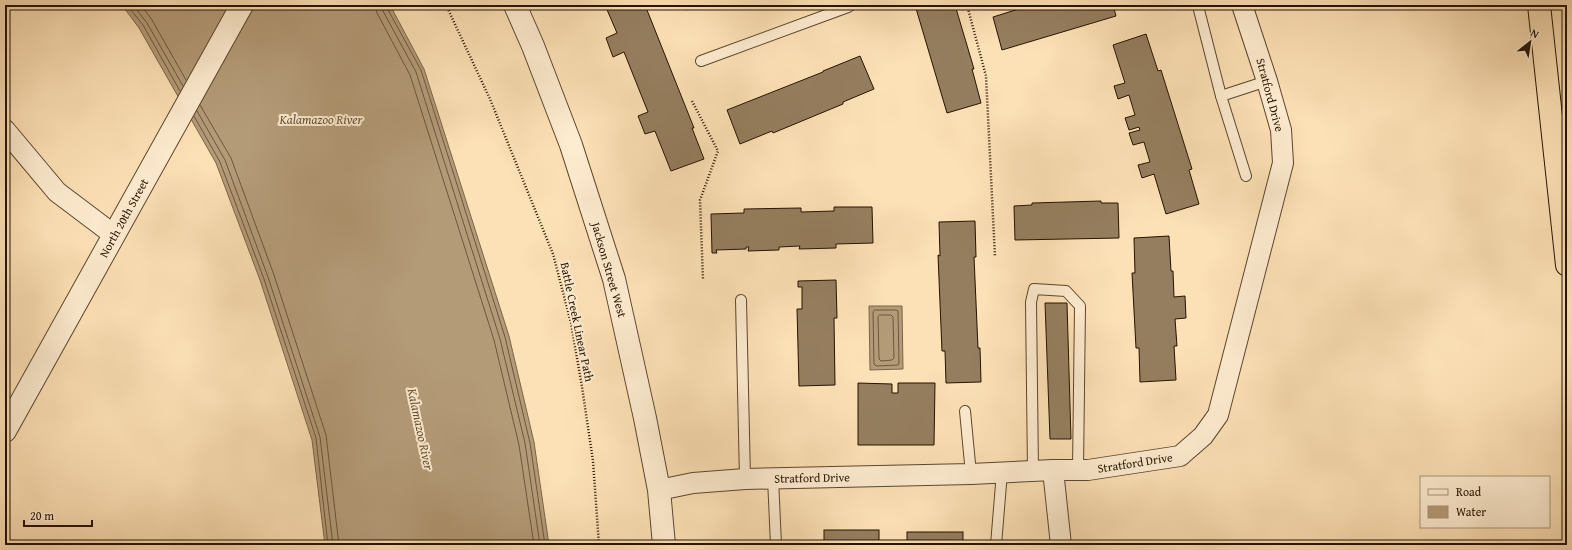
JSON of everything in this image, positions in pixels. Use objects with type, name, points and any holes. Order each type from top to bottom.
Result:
[{"type":"highway","points":[[1539,5],[1562,180],[1567,265]]},
{"type":"street","name":"North 20th Street","points":[[5,431],[242,5]]},
{"type":"street","name":"Jackson Street West","points":[[514,5],[533,46],[571,145],[614,280],[645,418],[659,490],[664,545]]},
{"type":"street","name":"Stratford Drive","points":[[659,490],[692,483],[745,479],[1088,470],[1180,456],[1203,436],[1218,415],[1283,163],[1281,130],[1267,81],[1242,5]]},
{"type":"street","points":[[5,130],[57,192],[114,235]]},
{"type":"street","points":[[1053,470],[1061,545]]},
{"type":"lane","points":[[701,61],[851,5]]},
{"type":"lane","points":[[1198,6],[1221,96],[1246,176]]},
{"type":"lane","points":[[1221,96],[1267,81]]},
{"type":"lane","points":[[1033,472],[1031,302],[1034,289],[1066,291],[1080,306],[1078,470]]},
{"type":"lane","points":[[741,300],[745,479]]},
{"type":"lane","points":[[965,411],[971,474]]},
{"type":"lane","points":[[996,545],[1002,472]]},
{"type":"lane","points":[[773,478],[776,545]]},
{"type":"path","name":"Battle Creek Linear Path","points":[[446,5],[490,99],[553,254],[571,323],[582,387],[593,461],[598,545]]},
{"type":"path","points":[[967,5],[986,76],[995,257]]},
{"type":"path","points":[[692,101],[718,151],[700,200],[703,280]]},
{"type":"water","name":"Kalamazoo River","points":[[122,5],[390,5],[424,69],[509,336],[534,442],[549,545],[325,545],[312,440],[260,280],[216,163],[139,28]]},
{"type":"water","points":[[869,306],[902,306],[903,369],[870,370]]},
{"type":"building","points":[[605,5],[645,5],[694,128],[692,128],[704,159],[671,171],[655,131],[645,134],[638,116],[648,112],[624,52],[613,57],[606,38],[617,33]]},
{"type":"building","points":[[684,5],[697,5],[686,10]]},
{"type":"building","points":[[915,5],[955,5],[974,69],[972,69],[981,103],[947,113]]},
{"type":"building","points":[[1025,5],[1113,5],[1116,16],[1002,50],[993,17],[1025,7]]},
{"type":"building","points":[[1146,34],[1158,71],[1161,70],[1192,169],[1189,170],[1199,204],[1166,214],[1154,174],[1142,178],[1138,165],[1150,162],[1144,142],[1133,145],[1129,133],[1140,130],[1139,127],[1129,130],[1125,118],[1135,115],[1129,95],[1118,99],[1114,86],[1125,83],[1113,45]]},
{"type":"building","points":[[860,56],[874,89],[843,102],[843,104],[773,133],[772,131],[740,144],[727,110]]},
{"type":"building","points":[[1101,201],[1101,203],[1118,203],[1119,238],[1015,240],[1014,206],[1032,205],[1032,203]]},
{"type":"building","points":[[834,207],[872,207],[873,243],[836,244],[836,248],[799,249],[800,246],[779,247],[779,250],[748,251],[749,247],[746,247],[746,249],[716,250],[717,253],[712,253],[711,214],[744,213],[744,209],[801,208],[801,212],[834,211]]},
{"type":"building","points":[[975,221],[976,257],[974,257],[981,382],[946,383],[945,351],[942,351],[938,255],[940,256],[939,222]]},
{"type":"building","points":[[1169,236],[1174,297],[1185,296],[1186,318],[1175,319],[1177,346],[1174,346],[1176,380],[1140,382],[1139,348],[1136,348],[1132,273],[1135,273],[1134,238]]},
{"type":"building","points":[[836,280],[837,318],[834,318],[835,385],[799,386],[797,309],[802,309],[802,287],[798,287],[798,281]]},
{"type":"building","points":[[1045,303],[1067,303],[1071,439],[1050,439]]},
{"type":"building","points":[[858,383],[892,384],[892,393],[898,393],[898,383],[935,383],[934,445],[858,445]]},
{"type":"building","points":[[824,530],[879,530],[879,545],[824,545]]},
{"type":"building","points":[[907,532],[963,532],[963,545],[907,545]]}]
